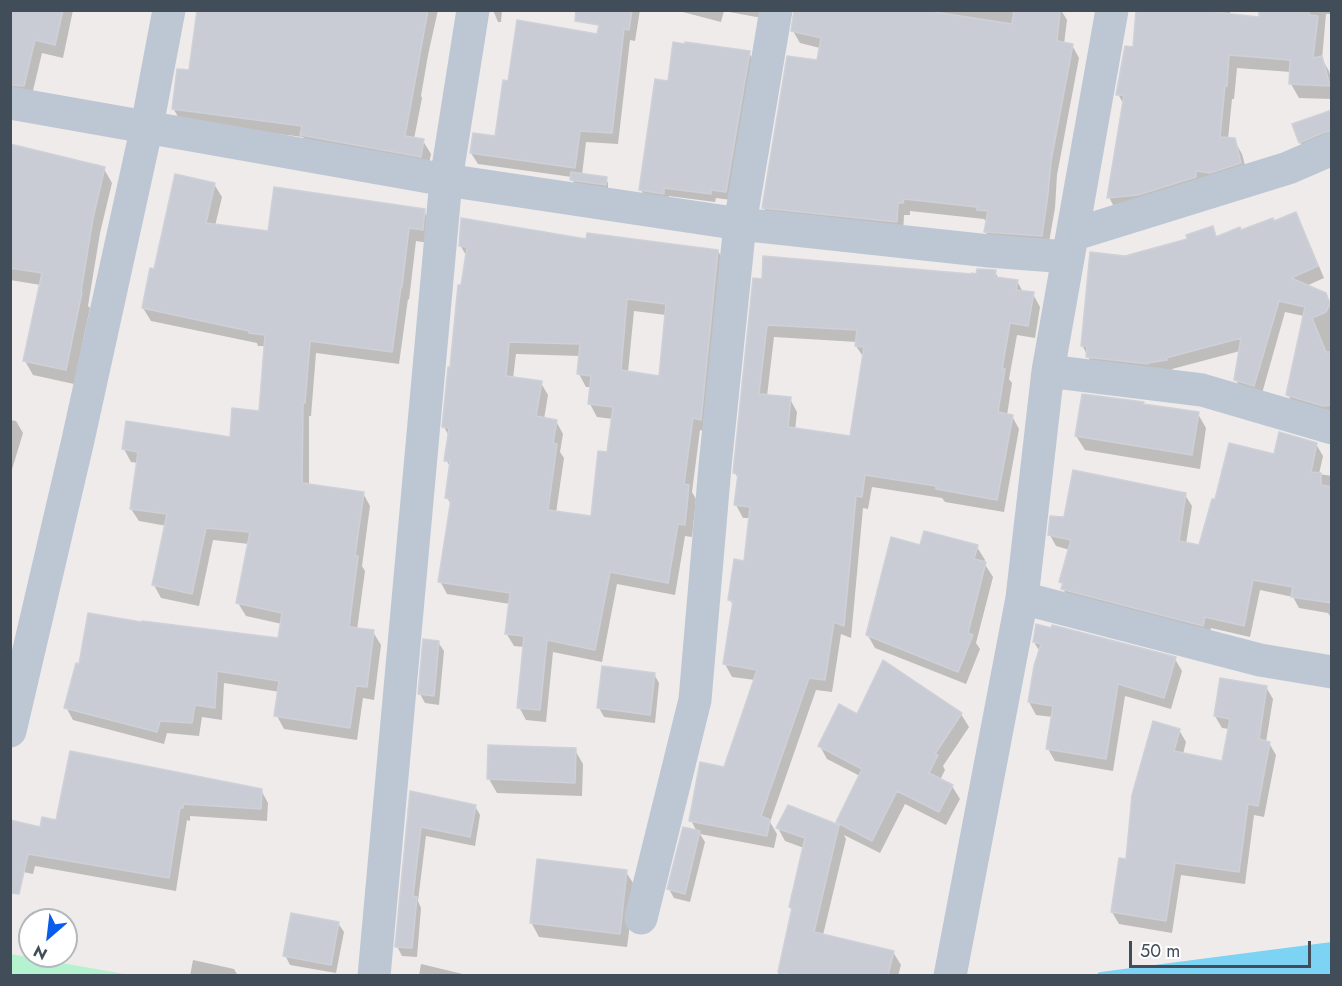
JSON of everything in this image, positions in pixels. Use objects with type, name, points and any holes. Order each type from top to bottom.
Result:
[{"type":"street","points":[[10,731],[78,440],[147,126],[168,10]]},
{"type":"street","points":[[374,975],[446,180],[473,10]]},
{"type":"street","points":[[641,918],[695,700],[715,466],[740,224],[776,10]]},
{"type":"street","points":[[950,975],[1022,598],[1048,371],[1112,10]]},
{"type":"street","points":[[10,103],[446,180],[740,224],[988,251],[1070,246],[1288,168],[1332,149]]},
{"type":"street","points":[[1048,371],[1202,390],[1332,428]]},
{"type":"street","points":[[1022,598],[1260,660],[1332,672]]},
{"type":"green space","points":[[11,954],[18,955],[18,968],[78,968],[78,966],[130,975],[11,975]]},
{"type":"water","points":[[1331,946],[1331,975],[1101,975]]},
{"type":"building","points":[[10,10],[63,10],[55,45],[35,40],[24,86],[10,85]]},
{"type":"building","points":[[197,10],[428,10],[405,136],[424,139],[421,157],[300,135],[302,126],[172,109],[177,69],[189,70]]},
{"type":"building","points":[[576,10],[632,10],[629,30],[624,29],[612,133],[580,131],[575,168],[470,153],[473,133],[495,136],[503,80],[508,81],[517,20],[597,34],[599,25],[575,21]]},
{"type":"building","points":[[794,10],[922,10],[1012,24],[1014,10],[1060,10],[1057,41],[1073,44],[1051,161],[1042,236],[984,232],[988,211],[977,210],[977,207],[904,199],[903,203],[898,203],[897,222],[762,208],[787,56],[817,60],[821,38],[791,31]]},
{"type":"building","points":[[1136,10],[1215,10],[1214,12],[1259,17],[1259,10],[1309,10],[1309,15],[1318,16],[1313,58],[1322,56],[1330,86],[1289,84],[1290,60],[1229,55],[1220,137],[1235,138],[1241,163],[1210,173],[1196,171],[1196,177],[1138,195],[1107,198],[1124,95],[1116,95],[1125,46],[1133,47]]},
{"type":"building","points":[[673,42],[750,51],[726,192],[711,190],[711,194],[664,188],[664,194],[639,190],[655,79],[668,81]]},
{"type":"building","points":[[1332,110],[1332,131],[1299,143],[1292,124]]},
{"type":"building","points":[[10,144],[105,167],[93,218],[82,292],[66,370],[23,361],[42,273],[10,268]]},
{"type":"building","points":[[571,172],[607,177],[606,185],[570,180]]},
{"type":"building","points":[[175,174],[215,183],[206,223],[268,231],[274,187],[425,209],[423,230],[409,228],[392,352],[310,341],[305,403],[303,403],[302,483],[364,492],[355,556],[358,556],[349,627],[374,630],[367,687],[356,686],[350,728],[274,716],[279,681],[217,671],[215,708],[195,705],[192,723],[160,721],[157,732],[64,708],[76,663],[79,664],[88,613],[141,622],[278,638],[282,613],[236,603],[250,532],[206,528],[192,594],[152,585],[167,514],[130,509],[138,452],[122,449],[126,421],[230,437],[232,408],[259,411],[265,335],[142,308],[150,268],[154,269]]},
{"type":"building","points":[[1296,212],[1318,266],[1291,278],[1326,293],[1330,304],[1326,312],[1312,318],[1326,352],[1332,352],[1332,405],[1323,406],[1286,395],[1305,307],[1279,301],[1254,386],[1234,380],[1241,338],[1148,364],[1086,357],[1087,346],[1081,346],[1090,252],[1125,256],[1187,239],[1186,235],[1213,226],[1216,237],[1240,227],[1241,230]]},
{"type":"building","points":[[461,218],[586,239],[587,233],[718,250],[701,420],[693,418],[684,484],[689,485],[685,525],[678,524],[668,583],[610,572],[595,650],[547,640],[540,710],[517,708],[524,636],[505,634],[510,593],[438,582],[451,499],[445,498],[450,461],[444,461],[449,428],[442,427],[458,285],[461,285],[467,247],[459,246]],"holes":[[[627,299],[666,304],[659,376],[621,370]],[[509,342],[580,344],[577,374],[591,376],[588,404],[613,407],[607,452],[598,451],[591,516],[548,510],[557,444],[553,443],[557,420],[536,416],[542,381],[506,376]]]},
{"type":"building","points":[[763,256],[971,274],[976,274],[977,269],[996,270],[995,277],[1018,280],[1016,290],[1034,292],[1028,326],[1010,323],[998,412],[1013,415],[997,500],[936,489],[936,486],[865,475],[862,497],[856,496],[844,626],[834,622],[825,680],[809,678],[761,816],[770,820],[767,836],[689,821],[700,762],[724,767],[757,670],[723,664],[733,601],[728,600],[734,559],[744,561],[750,507],[734,505],[738,474],[733,473],[753,278],[762,279]],"holes":[[[767,325],[857,330],[855,346],[864,347],[850,436],[788,427],[791,397],[759,394]]]},
{"type":"building","points":[[1082,394],[1199,412],[1192,455],[1075,436]]},
{"type":"building","points":[[1279,432],[1317,443],[1311,472],[1321,473],[1321,485],[1332,487],[1332,603],[1291,597],[1293,587],[1253,580],[1244,626],[1205,617],[1203,626],[1061,589],[1063,583],[1059,582],[1071,540],[1048,535],[1050,516],[1064,517],[1073,470],[1186,493],[1179,541],[1199,545],[1212,499],[1215,499],[1229,443],[1274,454]]},
{"type":"building","points":[[924,531],[978,545],[974,559],[986,562],[968,633],[973,635],[958,672],[866,635],[891,537],[920,545]]},
{"type":"building","points":[[1036,624],[1051,628],[1052,625],[1176,657],[1164,698],[1118,684],[1106,759],[1046,749],[1053,706],[1028,702],[1034,666],[1041,644],[1033,642]]},
{"type":"building","points":[[423,639],[439,641],[434,696],[418,694]]},
{"type":"building","points":[[883,660],[962,713],[935,754],[938,755],[929,773],[953,785],[939,812],[897,791],[872,841],[836,822],[862,769],[818,746],[839,704],[857,714]]},
{"type":"building","points":[[602,666],[655,673],[650,715],[597,708]]},
{"type":"building","points":[[1220,678],[1267,686],[1259,739],[1270,742],[1258,806],[1248,804],[1239,872],[1175,863],[1166,921],[1111,912],[1119,858],[1126,859],[1132,795],[1153,721],[1180,729],[1174,751],[1222,761],[1230,719],[1214,716]]},
{"type":"building","points":[[488,745],[576,748],[575,783],[487,779]]},
{"type":"building","points":[[70,751],[262,789],[261,809],[183,804],[183,808],[180,808],[169,878],[28,854],[19,894],[10,893],[10,820],[40,827],[42,817],[56,820]]},
{"type":"building","points":[[410,791],[476,805],[470,837],[421,827],[413,896],[417,897],[412,948],[395,947]]},
{"type":"building","points":[[788,805],[839,825],[814,932],[894,951],[888,975],[791,975],[778,972],[792,908],[789,907],[805,838],[776,828]]},
{"type":"building","points":[[683,827],[700,831],[685,894],[667,889]]},
{"type":"building","points":[[537,859],[627,870],[620,934],[530,923]]},
{"type":"building","points":[[291,913],[339,922],[331,965],[283,956]]},
{"type":"waterway","points":[[1101,976],[1332,946]]}]
